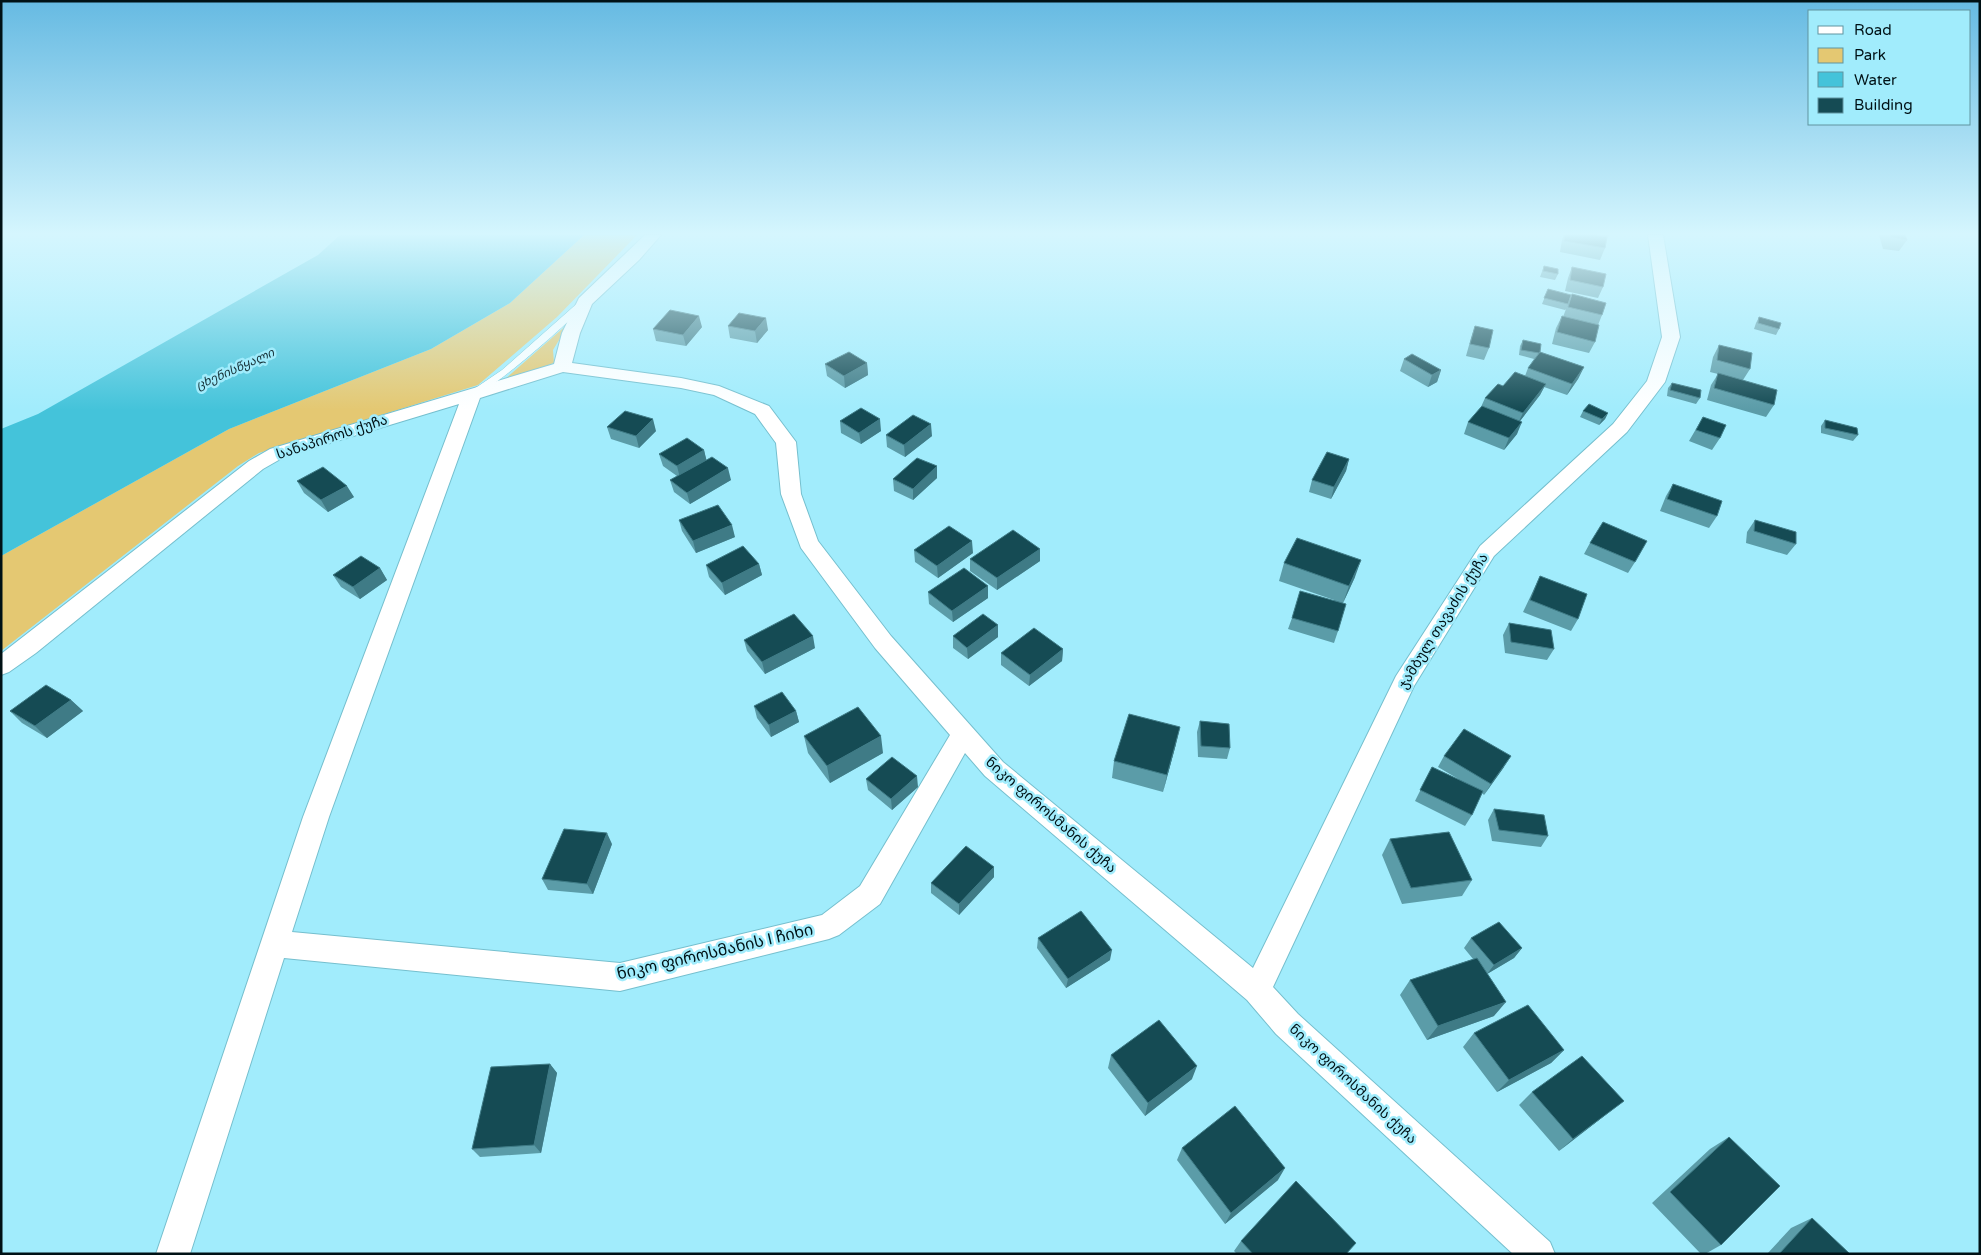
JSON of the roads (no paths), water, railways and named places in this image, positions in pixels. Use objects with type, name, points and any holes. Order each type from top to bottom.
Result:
[{"type":"street","points":[[562,367],[571,333],[584,302],[593,294]]},
{"type":"street","name":"ჯამბულ თავაძის ქუჩა","points":[[1257,990],[1404,682],[1487,551],[1620,428],[1656,382],[1671,337],[1665,294]]},
{"type":"street","name":"ნიკო ფიროსმანის ქუჩა","points":[[562,367],[681,383],[719,391],[762,410],[786,442],[790,494],[808,543],[883,642],[994,768],[1257,990],[1287,1024],[1538,1254]]},
{"type":"street","name":"სანაპიროს ქუჩა","points":[[1,666],[256,466],[277,453],[562,367]]},
{"type":"street","points":[[173,1254],[316,817],[472,394]]},
{"type":"street","name":"ნიკო ფიროსმანის I ჩიხი","points":[[274,944],[620,977],[829,926],[870,895],[963,734]]},
{"type":"lane","points":[[472,394],[505,372],[584,302]]},
{"type":"water","name":"ცხენისწყალი","points":[[250,294],[520,294],[510,303],[431,349],[229,429],[1,556],[1,429],[38,414]]}]
